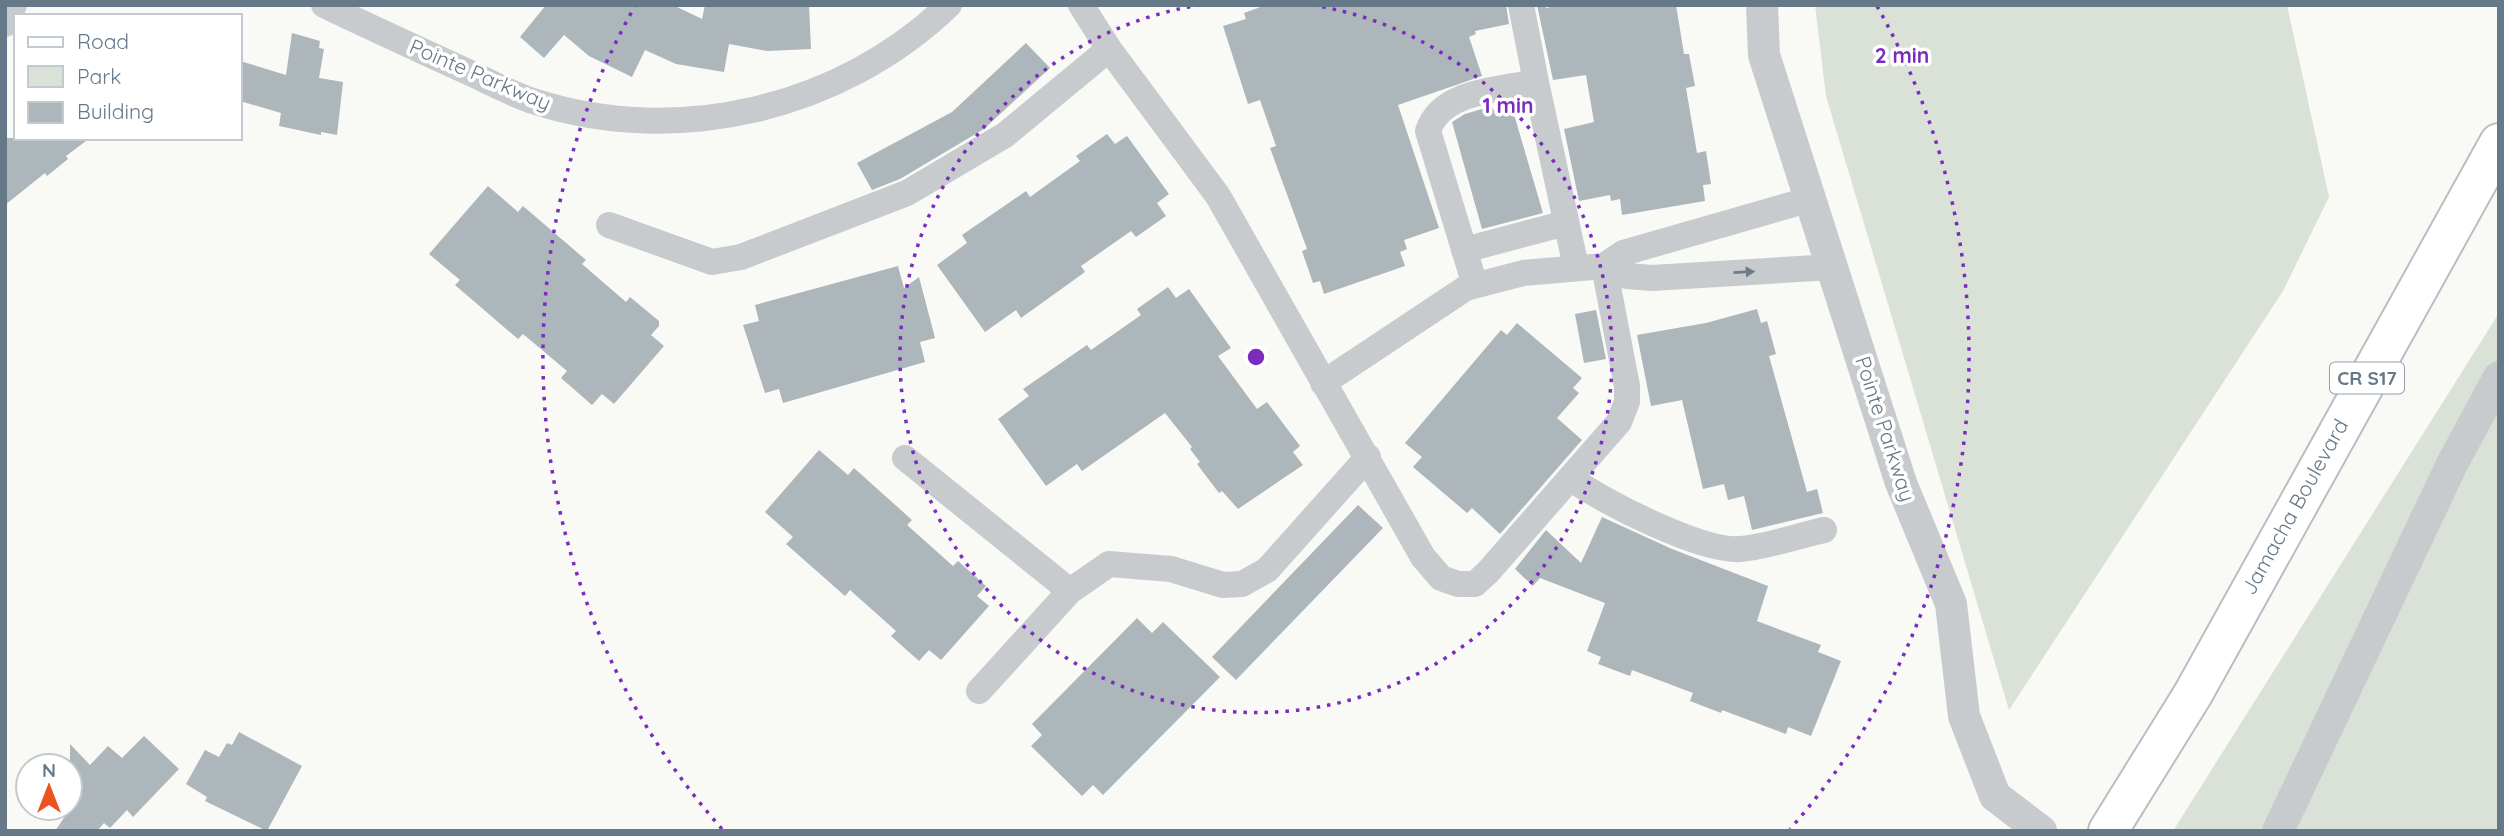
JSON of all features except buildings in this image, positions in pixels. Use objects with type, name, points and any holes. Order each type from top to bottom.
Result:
[{"type":"main road","name":"Jamacha Boulevard","points":[[2108,831],[2193,694],[2499,143]]},
{"type":"street","points":[[5,24],[13,5]]},
{"type":"street","name":"Pointe Parkway","points":[[324,5],[533,102],[587,114],[655,121],[737,114],[813,92],[884,56],[949,5]]},
{"type":"street","points":[[1081,5],[1109,49],[1218,196],[1423,557],[1441,578],[1458,584],[1475,584],[1572,479],[1619,422],[1627,402],[1627,386],[1604,267]]},
{"type":"street","points":[[1521,5],[1576,267]]},
{"type":"street","name":"Pointe Parkway","points":[[1762,5],[1764,55],[1901,483],[1951,604],[1964,716],[1995,796],[2041,831]]},
{"type":"street","points":[[609,225],[712,261],[741,257],[907,193],[1005,135],[1109,49]]},
{"type":"street","points":[[1475,285],[1428,131],[1432,116],[1453,100],[1536,82]]},
{"type":"street","points":[[1604,267],[1623,253],[1811,199]]},
{"type":"street","points":[[1464,250],[1566,223]]},
{"type":"street","points":[[1690,234],[1702,275]]},
{"type":"street","points":[[1323,383],[1475,285],[1522,273],[1604,267],[1627,276],[1702,275],[1832,267]]},
{"type":"street","points":[[2278,831],[2453,462],[2499,377]]},
{"type":"street","points":[[979,691],[1070,591],[1109,564],[1171,569],[1223,584],[1242,584],[1267,570],[1368,457]]},
{"type":"street","points":[[905,458],[1070,591]]},
{"type":"street","points":[[1572,479],[1594,496],[1715,547],[1739,550],[1824,530]]},
{"type":"green space","points":[[1815,5],[2287,5],[2329,197],[2283,291],[2009,710],[1826,96]]},
{"type":"green space","points":[[2499,313],[2499,831],[2173,831]]}]
